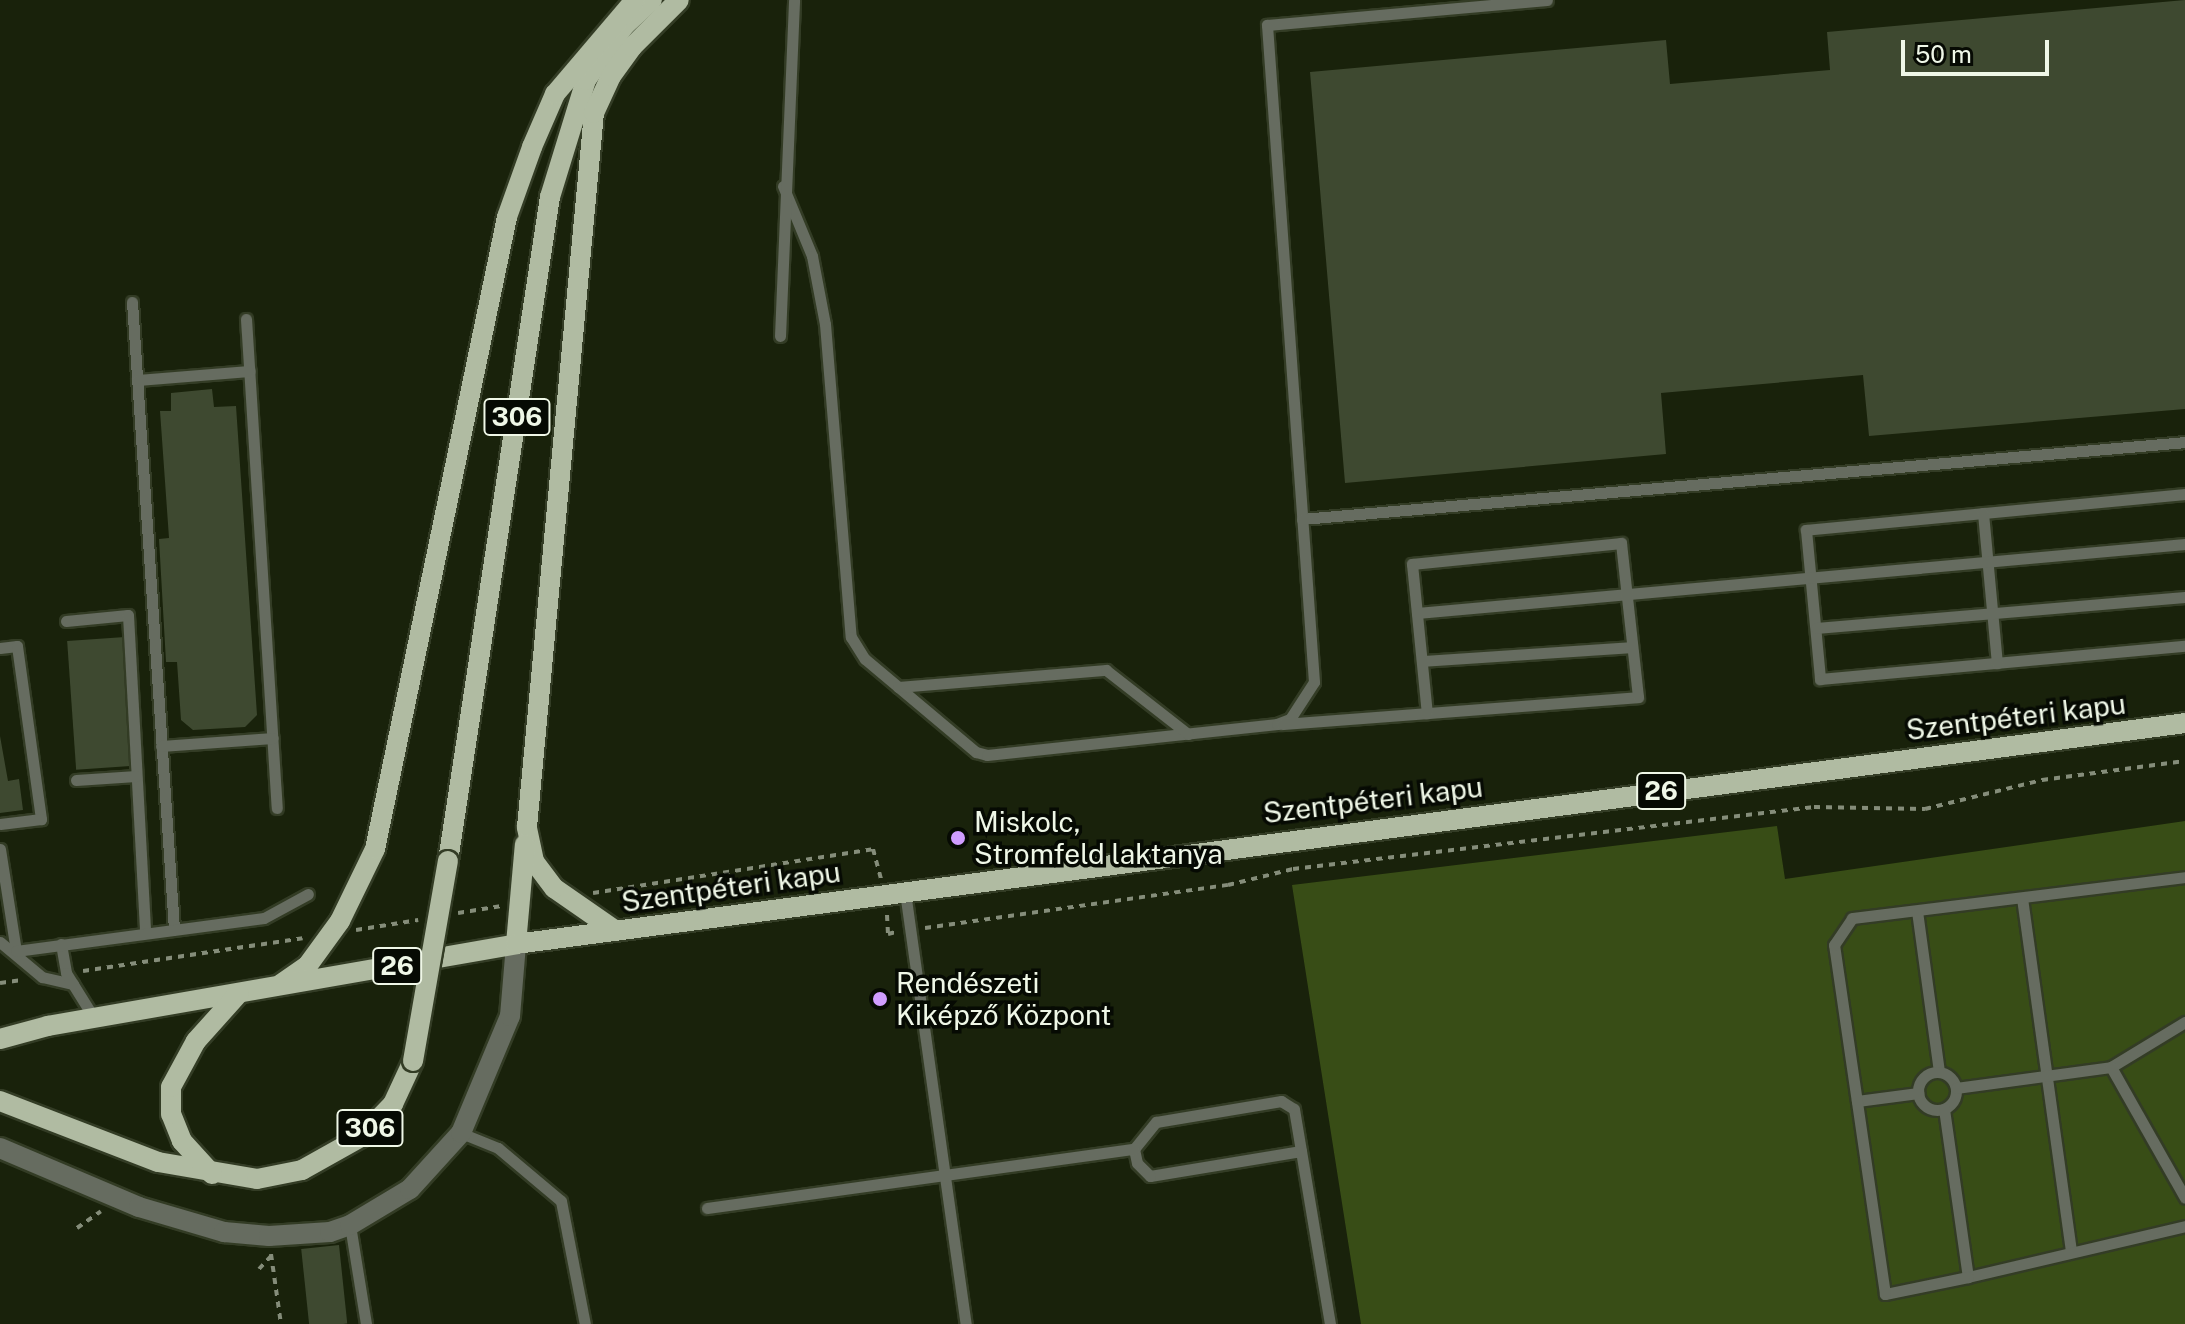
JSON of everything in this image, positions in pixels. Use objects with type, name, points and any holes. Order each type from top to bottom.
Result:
[{"type":"main road","points":[[278,987],[308,965],[331,934],[356,896],[375,849],[507,217],[555,94],[635,0]]},
{"type":"main road","name":"306","points":[[212,1174],[282,1176],[337,1154],[393,1104],[413,1061],[448,861],[550,197],[586,80],[624,26],[652,0]]},
{"type":"main road","points":[[516,944],[594,113],[611,76],[632,47],[679,0]]},
{"type":"main road","name":"Szentpéteri kapu","points":[[0,1039],[48,1026],[516,944],[2185,723]]},
{"type":"main road","points":[[527,827],[534,861],[554,888],[616,931]]},
{"type":"main road","points":[[212,1174],[182,1141],[171,1114],[171,1087],[196,1041],[239,993]]},
{"type":"main road","name":"Szentpéteri kapu","points":[[0,1028],[48,1026]]},
{"type":"main road","points":[[0,1101],[158,1162],[212,1174]]},
{"type":"street","points":[[0,1148],[139,1207],[270,1246],[350,1225],[410,1189],[461,1133],[510,1016],[516,944]]},
{"type":"lane","points":[[780,336],[783,186],[794,0]]},
{"type":"lane","points":[[1277,724],[1290,719],[1314,682],[1267,25],[1547,0]]},
{"type":"lane","points":[[783,186],[812,256],[825,324],[851,637],[865,659],[976,752],[987,755],[1277,724],[1427,713],[1638,697],[1621,543],[1412,564],[1427,713]]},
{"type":"lane","points":[[132,302],[174,930]]},
{"type":"lane","points":[[246,319],[277,808]]},
{"type":"lane","points":[[137,380],[250,371]]},
{"type":"lane","points":[[1302,519],[2185,442]]},
{"type":"lane","points":[[2185,494],[1806,530],[1820,679],[2185,646]]},
{"type":"lane","points":[[1983,513],[1997,663]]},
{"type":"lane","points":[[1417,613],[2185,544]]},
{"type":"lane","points":[[1816,628],[2185,597]]},
{"type":"lane","points":[[66,621],[128,615],[145,933]]},
{"type":"lane","points":[[0,648],[17,646],[41,819],[0,824]]},
{"type":"lane","points":[[1422,661],[1632,647]]},
{"type":"lane","points":[[898,687],[1106,670],[1188,734]]},
{"type":"lane","points":[[161,746],[273,738]]},
{"type":"lane","points":[[76,780],[136,776]]},
{"type":"lane","points":[[0,849],[16,951]]},
{"type":"lane","points":[[2185,877],[1852,918],[1834,945],[1885,1294],[2185,1226]]},
{"type":"lane","points":[[895,893],[910,930],[966,1324]]},
{"type":"lane","points":[[16,951],[264,918],[308,894]]},
{"type":"lane","points":[[2022,898],[2071,1252]]},
{"type":"lane","points":[[1917,911],[1939,1072]]},
{"type":"lane","points":[[0,942],[16,951],[42,977],[73,984]]},
{"type":"lane","points":[[61,944],[66,973],[94,1018]]},
{"type":"lane","points":[[1956,1088],[2111,1067],[2185,1022]]},
{"type":"lane","points":[[2111,1067],[2185,1198]]},
{"type":"lane","points":[[1939,1072],[1950,1077],[1956,1088],[1954,1101],[1944,1109],[1926,1107],[1918,1093],[1922,1079],[1939,1072]]},
{"type":"lane","points":[[1857,1101],[1918,1093]]},
{"type":"lane","points":[[707,1208],[945,1172],[1134,1149],[1156,1122],[1281,1101],[1294,1109],[1330,1324]]},
{"type":"lane","points":[[1944,1109],[1968,1277]]},
{"type":"lane","points":[[461,1133],[498,1148],[561,1201],[585,1324]]},
{"type":"lane","points":[[1134,1149],[1137,1163],[1150,1176],[1301,1151]]},
{"type":"lane","points":[[350,1225],[366,1324]]},
{"type":"path","points":[[568,896],[873,849],[895,893],[888,934],[1228,885],[1293,869],[1814,807],[1925,809],[2042,780],[2185,761]]},
{"type":"path","points":[[456,914],[519,903]]},
{"type":"path","points":[[66,973],[425,919]]},
{"type":"path","points":[[0,983],[42,977]]},
{"type":"path","points":[[259,1269],[270,1246]]},
{"type":"path","points":[[270,1246],[281,1324]]},
{"type":"green space","points":[[2185,821],[2185,1324],[1361,1324],[1292,885],[1777,826],[1785,879]]},
{"type":"building","points":[[2185,0],[2185,409],[1869,436],[1863,375],[1661,393],[1666,454],[1345,483],[1310,72],[1666,40],[1670,84],[1830,70],[1827,32]]},
{"type":"building","points":[[212,389],[214,407],[236,406],[257,715],[245,727],[193,730],[181,720],[177,662],[166,662],[159,539],[169,538],[160,411],[171,411],[171,393]]},
{"type":"building","points":[[125,637],[134,766],[76,770],[67,641]]},
{"type":"building","points":[[0,736],[8,781],[19,779],[23,810],[0,813]]},
{"type":"building","points":[[339,1245],[347,1324],[309,1324],[301,1249]]},
{"type":"place","name":"Miskolc, Stromfeld laktanya","points":[[958,838]]},
{"type":"place","name":"Rendészeti Kiképző Központ","points":[[880,999]]}]
